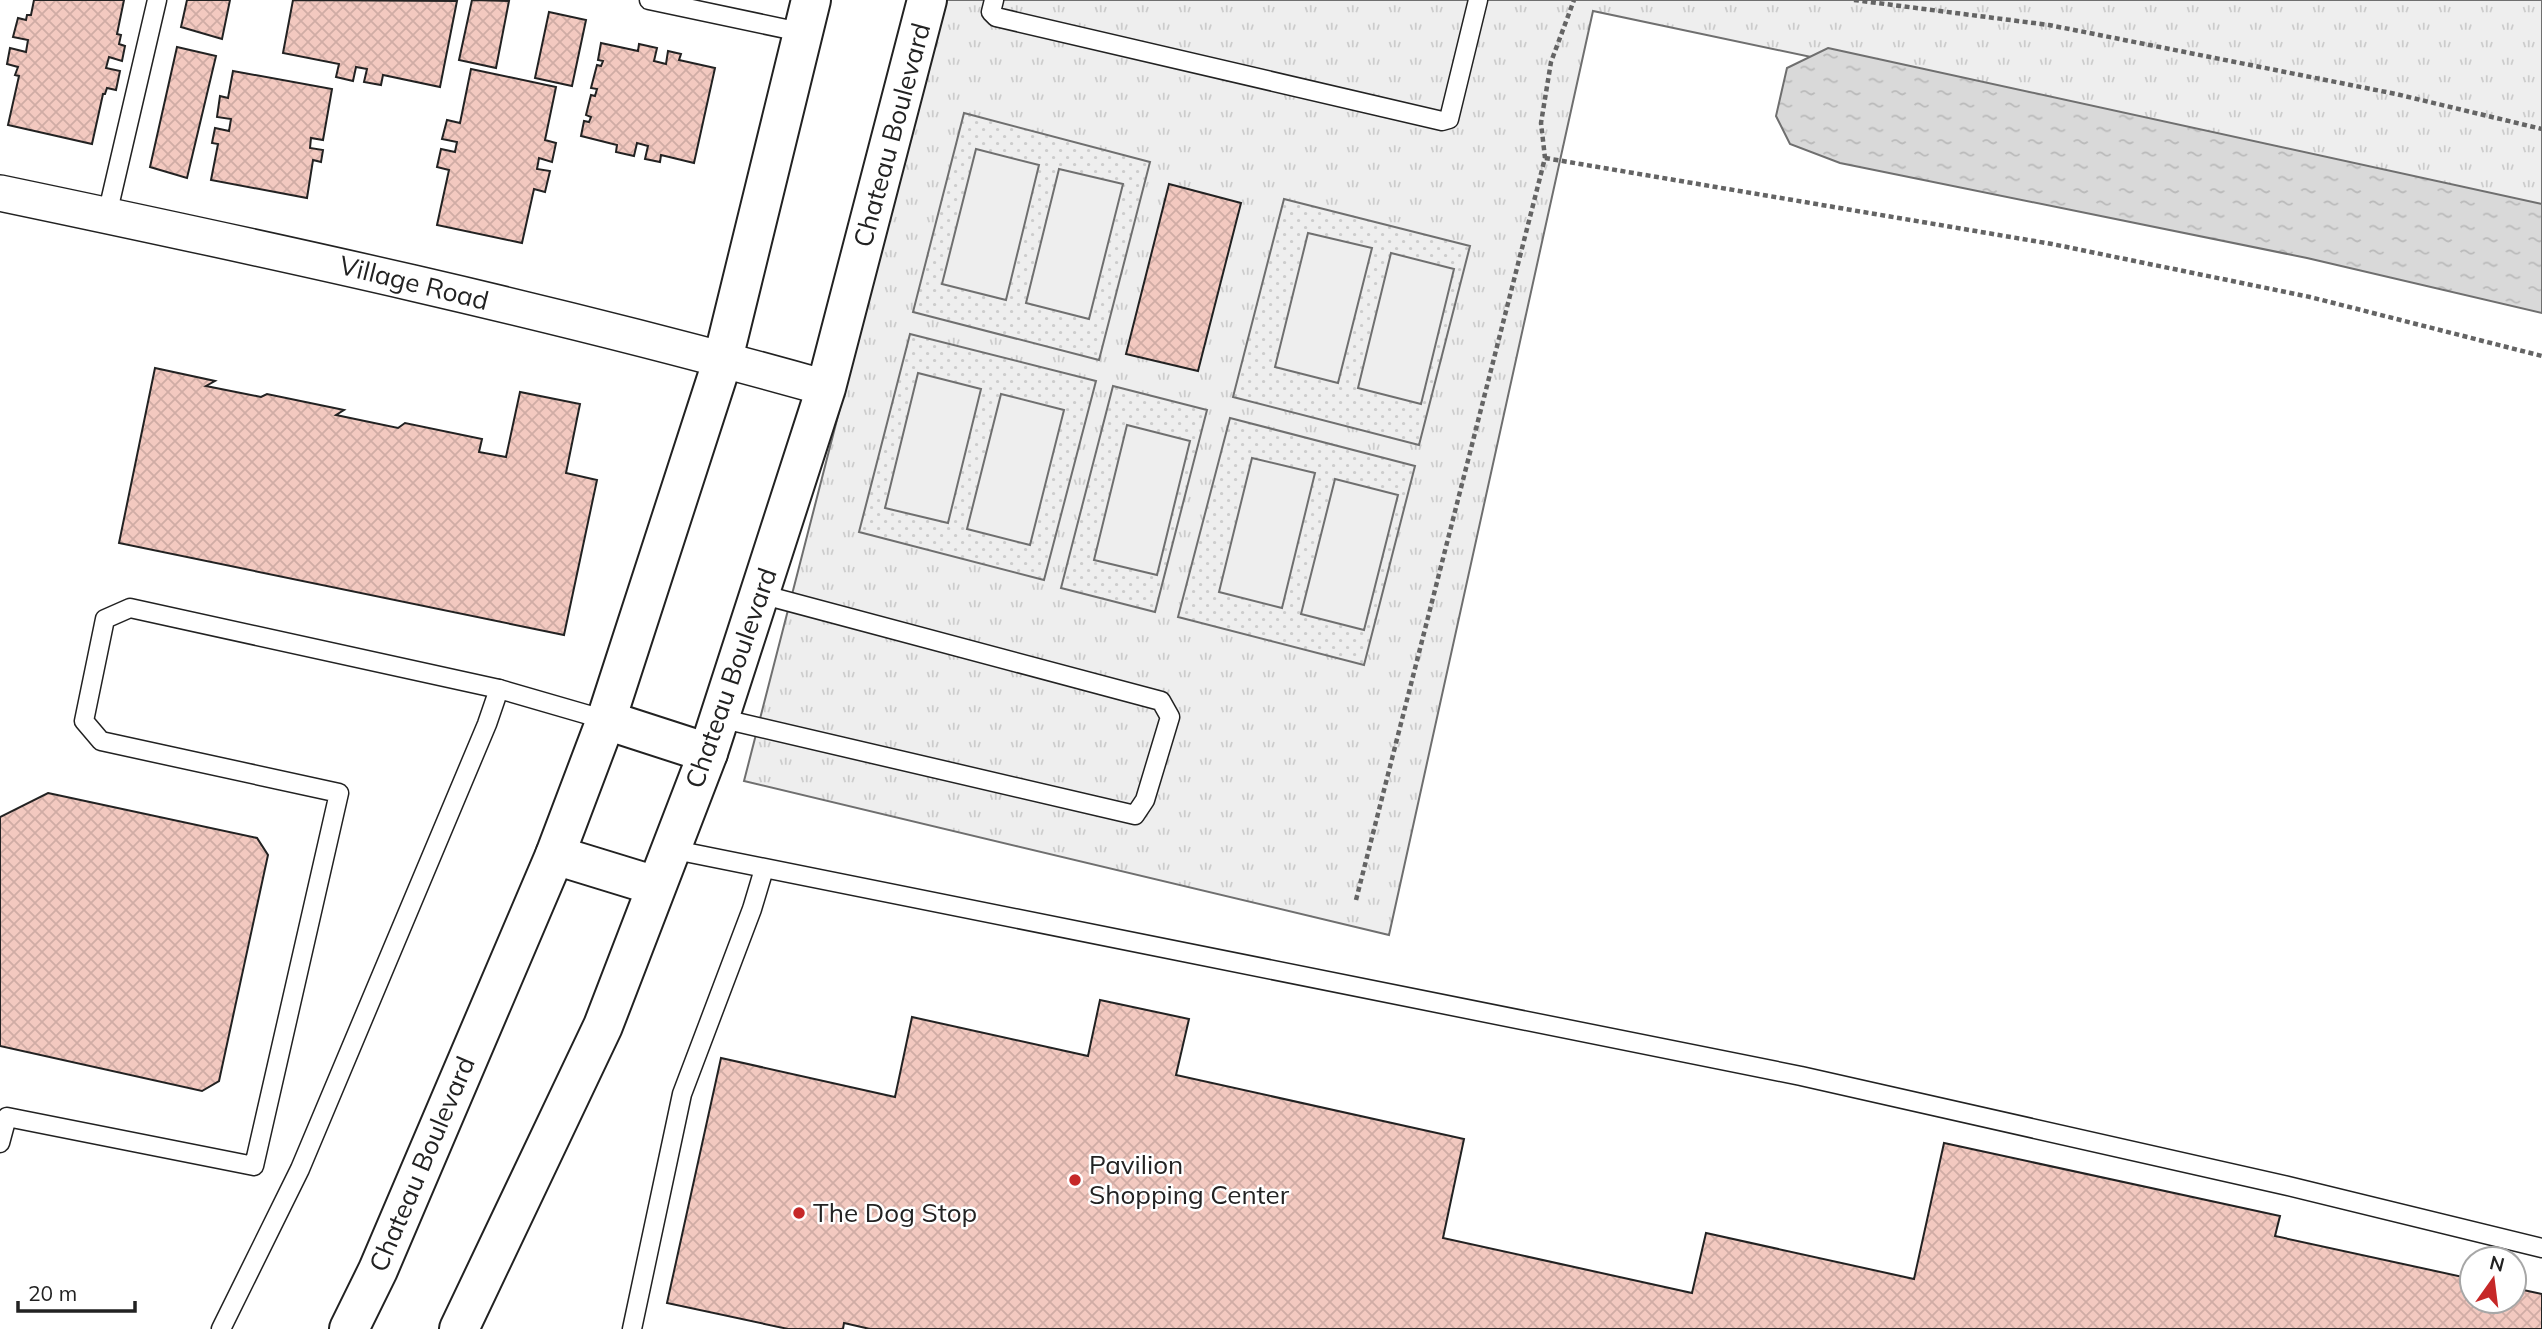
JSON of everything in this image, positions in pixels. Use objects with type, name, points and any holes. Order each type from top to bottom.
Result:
[{"type":"street","name":"Chateau Boulevard","points":[[459,1329],[603,1026],[714,736],[826,388],[927,0]]},
{"type":"street","name":"Chateau Boulevard","points":[[349,1329],[378,1270],[555,855],[606,720],[723,359],[808,17]]},
{"type":"street","name":"Village Road","points":[[0,193],[325,262],[723,359],[826,388]]},
{"type":"street","points":[[606,720],[714,736]]},
{"type":"street","points":[[555,855],[656,886]]},
{"type":"lane","points":[[107,215],[157,0]]},
{"type":"lane","points":[[649,0],[808,17]]},
{"type":"lane","points":[[989,1],[991,12],[996,17],[1442,121],[1449,118],[1478,0]]},
{"type":"lane","points":[[714,736],[1135,815],[1146,800],[1170,717],[1161,701],[760,594]]},
{"type":"lane","points":[[0,1143],[7,1116],[254,1166],[340,793],[101,741],[84,721],[104,619],[130,608],[499,689],[606,720]]},
{"type":"lane","points":[[221,1329],[300,1169],[487,724],[499,689]]},
{"type":"lane","points":[[670,849],[1801,1076],[2275,1183],[2542,1248]]},
{"type":"lane","points":[[632,1329],[682,1094],[752,909],[764,869]]},
{"type":"path","points":[[1356,900],[1545,158],[1541,123],[1551,62],[1574,0]]},
{"type":"path","points":[[1854,0],[2049,25],[2396,94],[2542,129]]},
{"type":"path","points":[[1545,158],[2052,244],[2310,297],[2542,356]]},
{"type":"green space","points":[[945,0],[2542,0],[2542,211],[1593,11],[1389,935],[744,781]]},
{"type":"green space","points":[[964,113],[1150,162],[1099,360],[913,312]]},
{"type":"green space","points":[[976,149],[1039,165],[1006,300],[942,284]]},
{"type":"green space","points":[[1059,169],[1123,184],[1089,319],[1026,303]]},
{"type":"green space","points":[[1284,199],[1470,246],[1419,445],[1233,397]]},
{"type":"green space","points":[[1308,233],[1372,248],[1338,383],[1275,367]]},
{"type":"green space","points":[[1391,253],[1454,269],[1421,404],[1358,388]]},
{"type":"green space","points":[[910,334],[1096,381],[1044,580],[859,532]]},
{"type":"green space","points":[[918,373],[981,389],[948,523],[885,508]]},
{"type":"green space","points":[[1113,386],[1207,410],[1155,612],[1061,588]]},
{"type":"green space","points":[[1001,394],[1064,410],[1030,545],[967,529]]},
{"type":"green space","points":[[1230,418],[1415,466],[1364,665],[1178,617]]},
{"type":"green space","points":[[1127,425],[1190,441],[1157,575],[1094,560]]},
{"type":"green space","points":[[1252,458],[1315,473],[1282,608],[1219,592]]},
{"type":"green space","points":[[1335,479],[1398,495],[1364,630],[1301,614]]},
{"type":"water","points":[[1828,48],[2542,204],[2542,313],[2307,258],[1840,163],[1790,144],[1776,116],[1787,68]]},
{"type":"building","points":[[34,0],[124,0],[117,34],[121,35],[119,44],[125,46],[122,61],[109,57],[106,68],[120,71],[116,90],[107,88],[103,94],[92,144],[8,125],[19,76],[15,75],[18,67],[7,64],[10,48],[26,52],[28,40],[13,37],[18,18],[26,20],[27,15],[31,15]]},
{"type":"building","points":[[187,0],[230,0],[222,39],[181,27]]},
{"type":"building","points":[[293,0],[457,1],[440,87],[383,75],[381,85],[364,82],[367,69],[356,67],[353,81],[336,77],[339,64],[283,53]]},
{"type":"building","points":[[472,0],[509,1],[496,68],[459,60]]},
{"type":"building","points":[[549,12],[586,20],[572,86],[535,78]]},
{"type":"building","points":[[601,43],[638,51],[639,44],[657,48],[654,61],[666,64],[668,51],[681,54],[679,60],[715,68],[694,163],[661,155],[660,162],[645,159],[648,146],[637,143],[634,156],[616,152],[617,145],[581,136],[584,121],[589,122],[591,117],[586,115],[591,95],[595,96],[597,89],[591,88],[597,65],[601,66],[603,61],[598,60]]},
{"type":"building","points":[[177,47],[216,56],[187,178],[150,167]]},
{"type":"building","points":[[471,69],[556,87],[545,140],[556,143],[552,162],[539,158],[537,169],[550,171],[545,192],[534,189],[522,243],[437,225],[449,170],[437,167],[441,149],[455,152],[457,142],[442,139],[447,120],[460,123]]},
{"type":"building","points":[[233,71],[332,89],[323,140],[311,138],[310,148],[323,150],[321,162],[313,160],[307,198],[211,180],[218,144],[212,143],[215,128],[229,131],[231,119],[217,117],[220,96],[228,98]]},
{"type":"building","points":[[1169,184],[1241,203],[1198,371],[1126,354]]},
{"type":"building","points":[[155,368],[215,381],[206,386],[261,397],[267,394],[344,410],[336,415],[398,428],[405,423],[482,439],[479,452],[506,457],[520,392],[580,404],[566,473],[597,480],[564,635],[119,543]]},
{"type":"building","points":[[48,793],[257,838],[268,855],[219,1081],[202,1091],[0,1046],[0,817]]},
{"type":"building","name":"Pavilion Shopping Center","points":[[1100,1000],[1189,1019],[1176,1075],[1464,1139],[1443,1238],[1692,1293],[1706,1233],[1914,1279],[1944,1143],[2280,1216],[2275,1236],[2458,1276],[2458,1315],[2528,1315],[2528,1291],[2542,1294],[2542,1329],[870,1329],[844,1323],[843,1329],[788,1329],[667,1303],[721,1058],[895,1097],[912,1017],[1088,1056]]},
{"type":"place","name":"Pavilion Shopping Center","points":[[1075,1180]]},
{"type":"place","name":"The Dog Stop","points":[[799,1213]]}]
